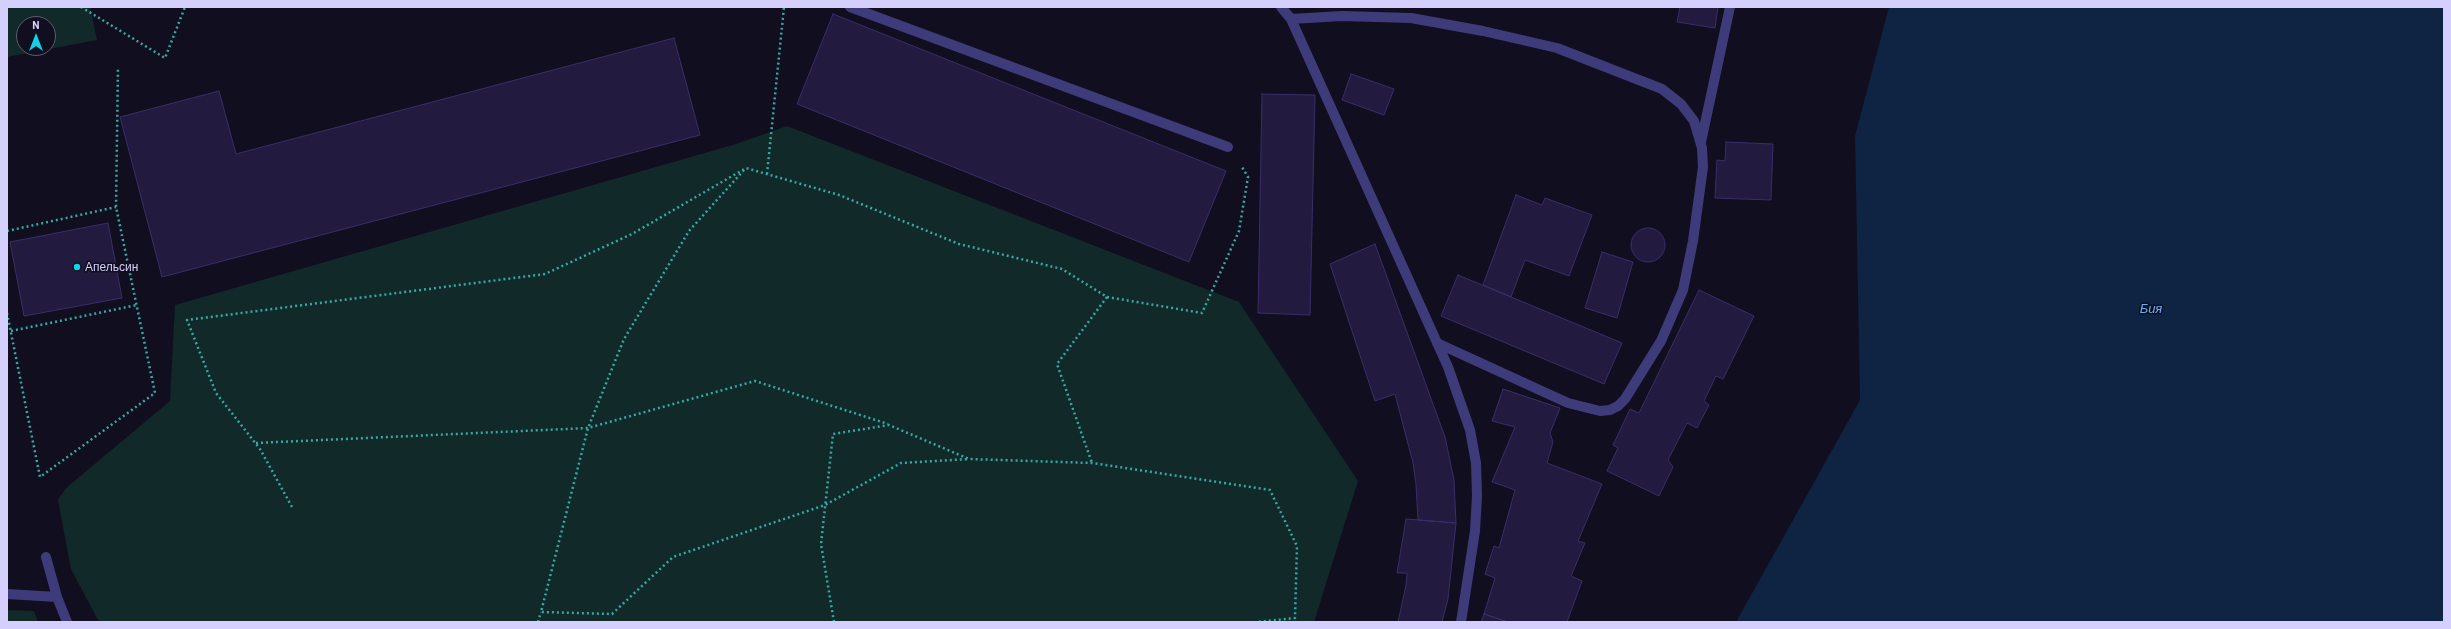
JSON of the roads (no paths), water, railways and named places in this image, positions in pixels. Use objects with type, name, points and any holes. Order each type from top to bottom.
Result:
[{"type":"street","points":[[850,7],[1228,147]]},
{"type":"street","points":[[1281,7],[1291,19],[1437,343],[1458,394],[1470,430],[1476,463],[1475,531],[1461,622]]},
{"type":"street","points":[[1437,343],[1568,403],[1600,411],[1610,410],[1618,406],[1626,398],[1661,341],[1683,290],[1693,241],[1702,167],[1701,143],[1730,7]]},
{"type":"street","points":[[1291,19],[1342,16],[1411,18],[1483,31],[1557,48],[1638,78],[1662,89],[1681,104],[1694,121],[1701,143]]},
{"type":"street","points":[[46,557],[57,597],[67,622]]},
{"type":"street","points":[[7,594],[57,597]]},
{"type":"water","name":"Бия","points":[[1889,7],[2444,7],[2444,622],[1736,622],[1860,400],[1855,136]]},
{"type":"place","name":"Апельсин","points":[[77,267]]}]
